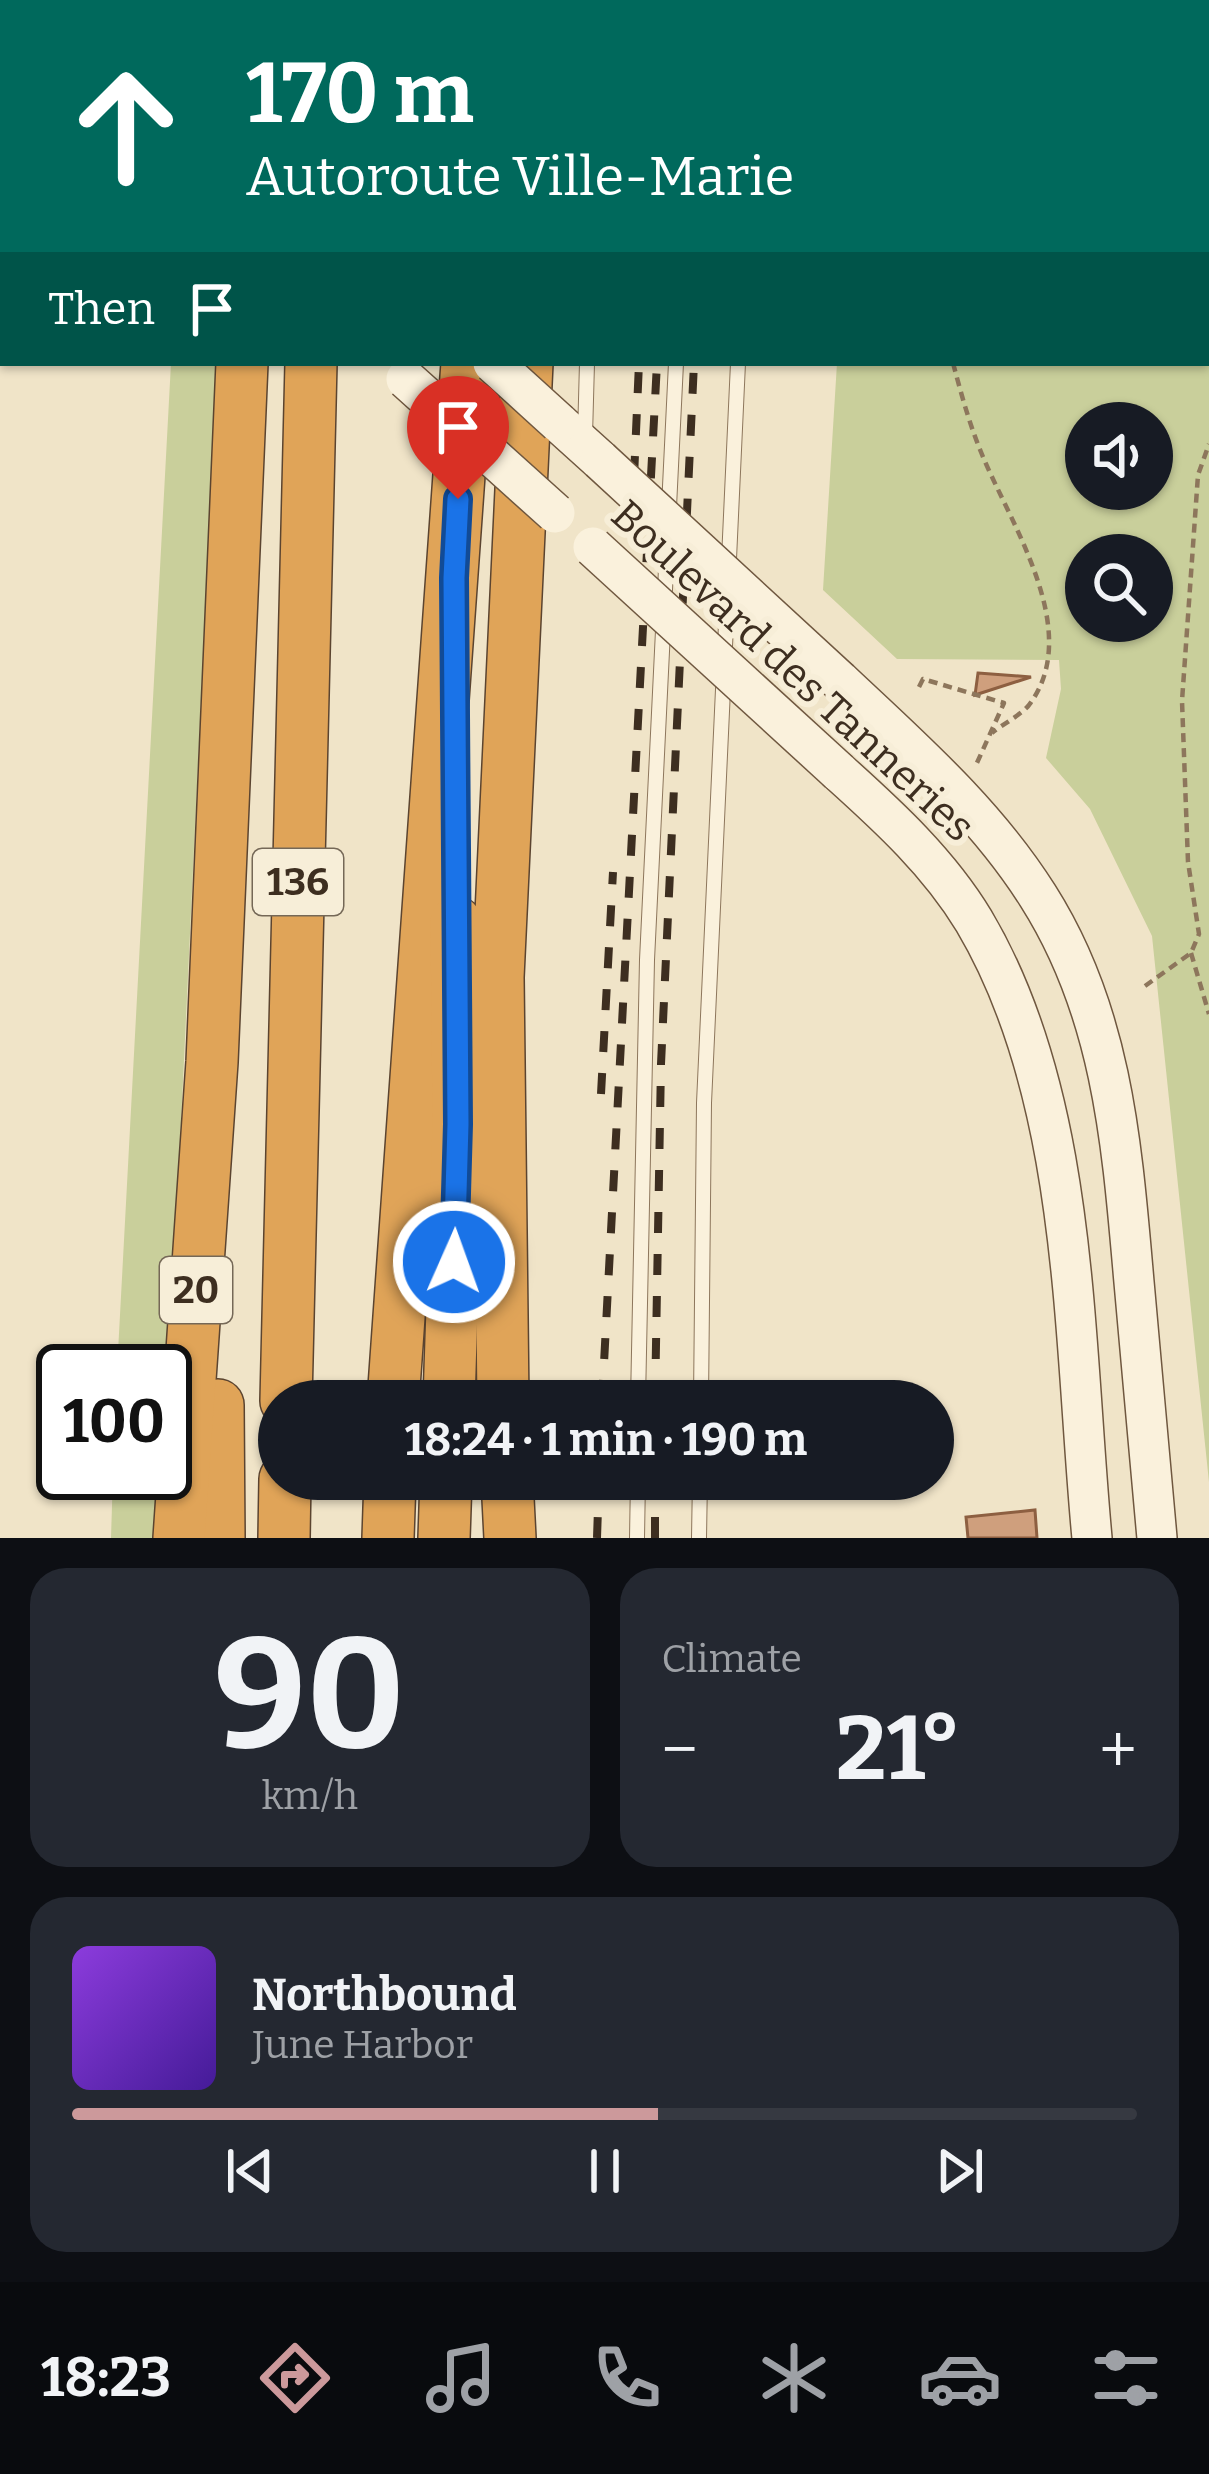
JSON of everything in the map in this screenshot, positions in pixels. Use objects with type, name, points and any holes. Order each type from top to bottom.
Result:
[{"type":"highway","name":"20","points":[[179,1538],[212,1062],[242,366]]},
{"type":"highway","name":"136","points":[[287,1380],[311,366]]},
{"type":"highway","points":[[396,1380],[467,366]]},
{"type":"highway","points":[[503,1380],[497,977],[527,366]]},
{"type":"highway","points":[[450,1380],[458,1124],[454,578]]},
{"type":"highway","points":[[212,1062],[219,1538]]},
{"type":"highway","points":[[284,1538],[285,1500]]},
{"type":"highway","points":[[388,1538],[389,1500]]},
{"type":"highway","points":[[444,1538],[445,1500]]},
{"type":"highway","points":[[508,1500],[510,1538]]},
{"type":"main road","name":"Boulevard des Tanneries","points":[[496,366],[839,681],[991,832],[1038,896],[1078,971],[1104,1046],[1119,1123],[1157,1538]]},
{"type":"main road","name":"Boulevard des Tanneries","points":[[397,371],[917,845],[972,919],[1007,986],[1033,1054],[1055,1148],[1092,1538]]},
{"type":"lane","points":[[582,443],[587,366]]},
{"type":"lane","points":[[638,1380],[646,960],[676,366]]},
{"type":"lane","points":[[700,1380],[704,1102],[738,366]]},
{"type":"lane","points":[[638,1500],[638,1538]]},
{"type":"lane","points":[[699,1538],[700,1500]]},
{"type":"path","points":[[954,366],[970,424],[1045,614],[1048,659],[1028,707],[992,733]]},
{"type":"path","points":[[1145,986],[1191,953],[1199,934],[1188,862],[1182,701],[1198,475],[1209,444]]},
{"type":"path","points":[[919,688],[922,679],[1004,703],[1013,717]]},
{"type":"path","points":[[974,770],[1004,703]]},
{"type":"path","points":[[1191,953],[1209,1014]]},
{"type":"green space","points":[[171,366],[217,366],[171,1344],[118,1344]]},
{"type":"green space","points":[[837,366],[1209,366],[1209,1482],[1152,936],[1090,809],[1046,758],[1061,689],[1059,660],[897,659],[823,590]]},
{"type":"green space","points":[[112,1500],[163,1500],[162,1538],[111,1538]]},
{"type":"building","points":[[978,673],[1031,677],[975,695]]},
{"type":"building","points":[[1035,1510],[1037,1538],[968,1538],[966,1517]]},
{"type":"railway","points":[[634,477],[639,366]]},
{"type":"railway","points":[[603,1380],[657,366]]},
{"type":"railway","points":[[655,1380],[661,1064],[694,366]]},
{"type":"railway","points":[[601,1094],[613,872]]},
{"type":"railway","points":[[597,1538],[598,1500]]},
{"type":"railway","points":[[655,1500],[655,1538]]},
{"type":"route","points":[[454,1262],[458,499]]}]
